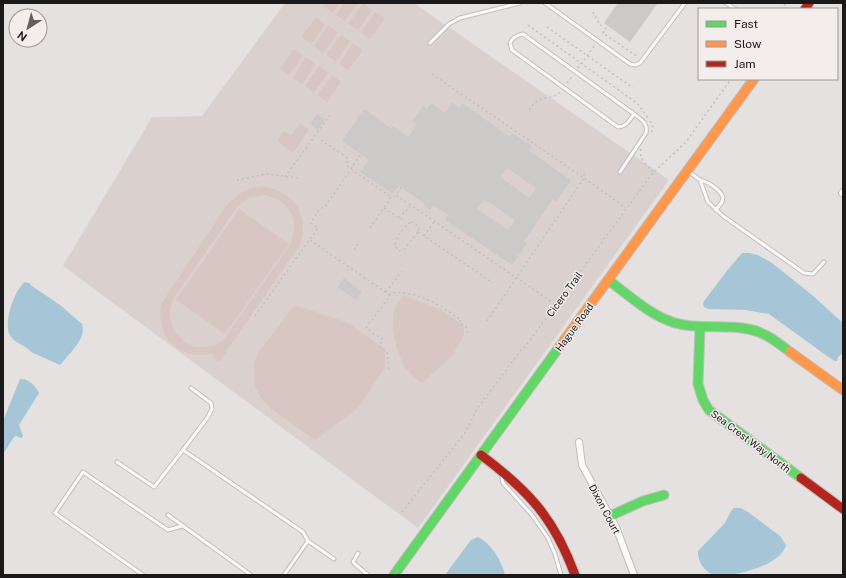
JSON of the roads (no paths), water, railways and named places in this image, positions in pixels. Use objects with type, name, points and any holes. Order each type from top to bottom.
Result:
[{"type":"street","name":"Hague Road","points":[[394,575],[753,80]]},
{"type":"street","points":[[608,280],[658,316],[675,323],[700,327],[742,328],[769,336],[843,390]]},
{"type":"street","name":"Sea Crest Way North","points":[[700,327],[698,384],[702,400],[709,410],[843,509]]},
{"type":"street","name":"Dixon Court","points":[[579,442],[582,465],[610,516],[622,542],[634,575]]},
{"type":"street","points":[[481,455],[526,492],[538,505],[554,527],[564,546],[575,575]]},
{"type":"street","points":[[610,516],[639,501],[654,496],[664,496]]},
{"type":"lane","points":[[430,43],[449,24],[460,18],[520,3]]},
{"type":"lane","points":[[545,3],[630,64],[635,65],[640,63],[685,3]]},
{"type":"lane","points":[[620,172],[646,133],[647,127],[643,121],[634,114],[523,34],[513,38],[510,43],[512,50],[618,127],[623,127],[627,124],[634,114]]},
{"type":"lane","points":[[688,170],[700,180],[720,191],[723,197],[722,202],[716,210]]},
{"type":"lane","points":[[700,180],[708,202],[716,210],[804,273],[813,274],[824,262]]},
{"type":"lane","points":[[118,462],[154,487],[208,417],[212,409],[211,403],[191,388]]},
{"type":"lane","points":[[183,450],[303,532],[308,541],[334,559]]},
{"type":"lane","points":[[143,575],[55,513],[83,472],[168,530],[182,526]]},
{"type":"lane","points":[[503,472],[503,483],[532,514],[548,538],[555,554],[561,575]]},
{"type":"lane","points":[[168,515],[251,575]]},
{"type":"lane","points":[[284,575],[308,541]]},
{"type":"lane","points":[[358,553],[353,562],[368,575]]},
{"type":"water","points":[[742,253],[758,255],[772,263],[812,295],[843,323],[843,353],[838,357],[837,361],[827,356],[769,314],[746,310],[708,309],[704,307],[704,301]]},
{"type":"water","points":[[25,282],[29,283],[60,305],[82,324],[83,329],[80,339],[74,349],[60,365],[31,352],[11,337],[8,324],[10,308],[17,292]]},
{"type":"water","points":[[20,379],[31,383],[39,393],[19,425],[23,436],[21,438],[16,436],[14,437],[3,454],[3,421]]},
{"type":"water","points":[[734,508],[741,508],[748,512],[780,536],[786,545],[775,559],[766,565],[732,575],[714,575],[707,571],[702,565],[698,551],[725,523]]},
{"type":"water","points":[[478,537],[492,548],[505,575],[445,575],[471,540]]}]
